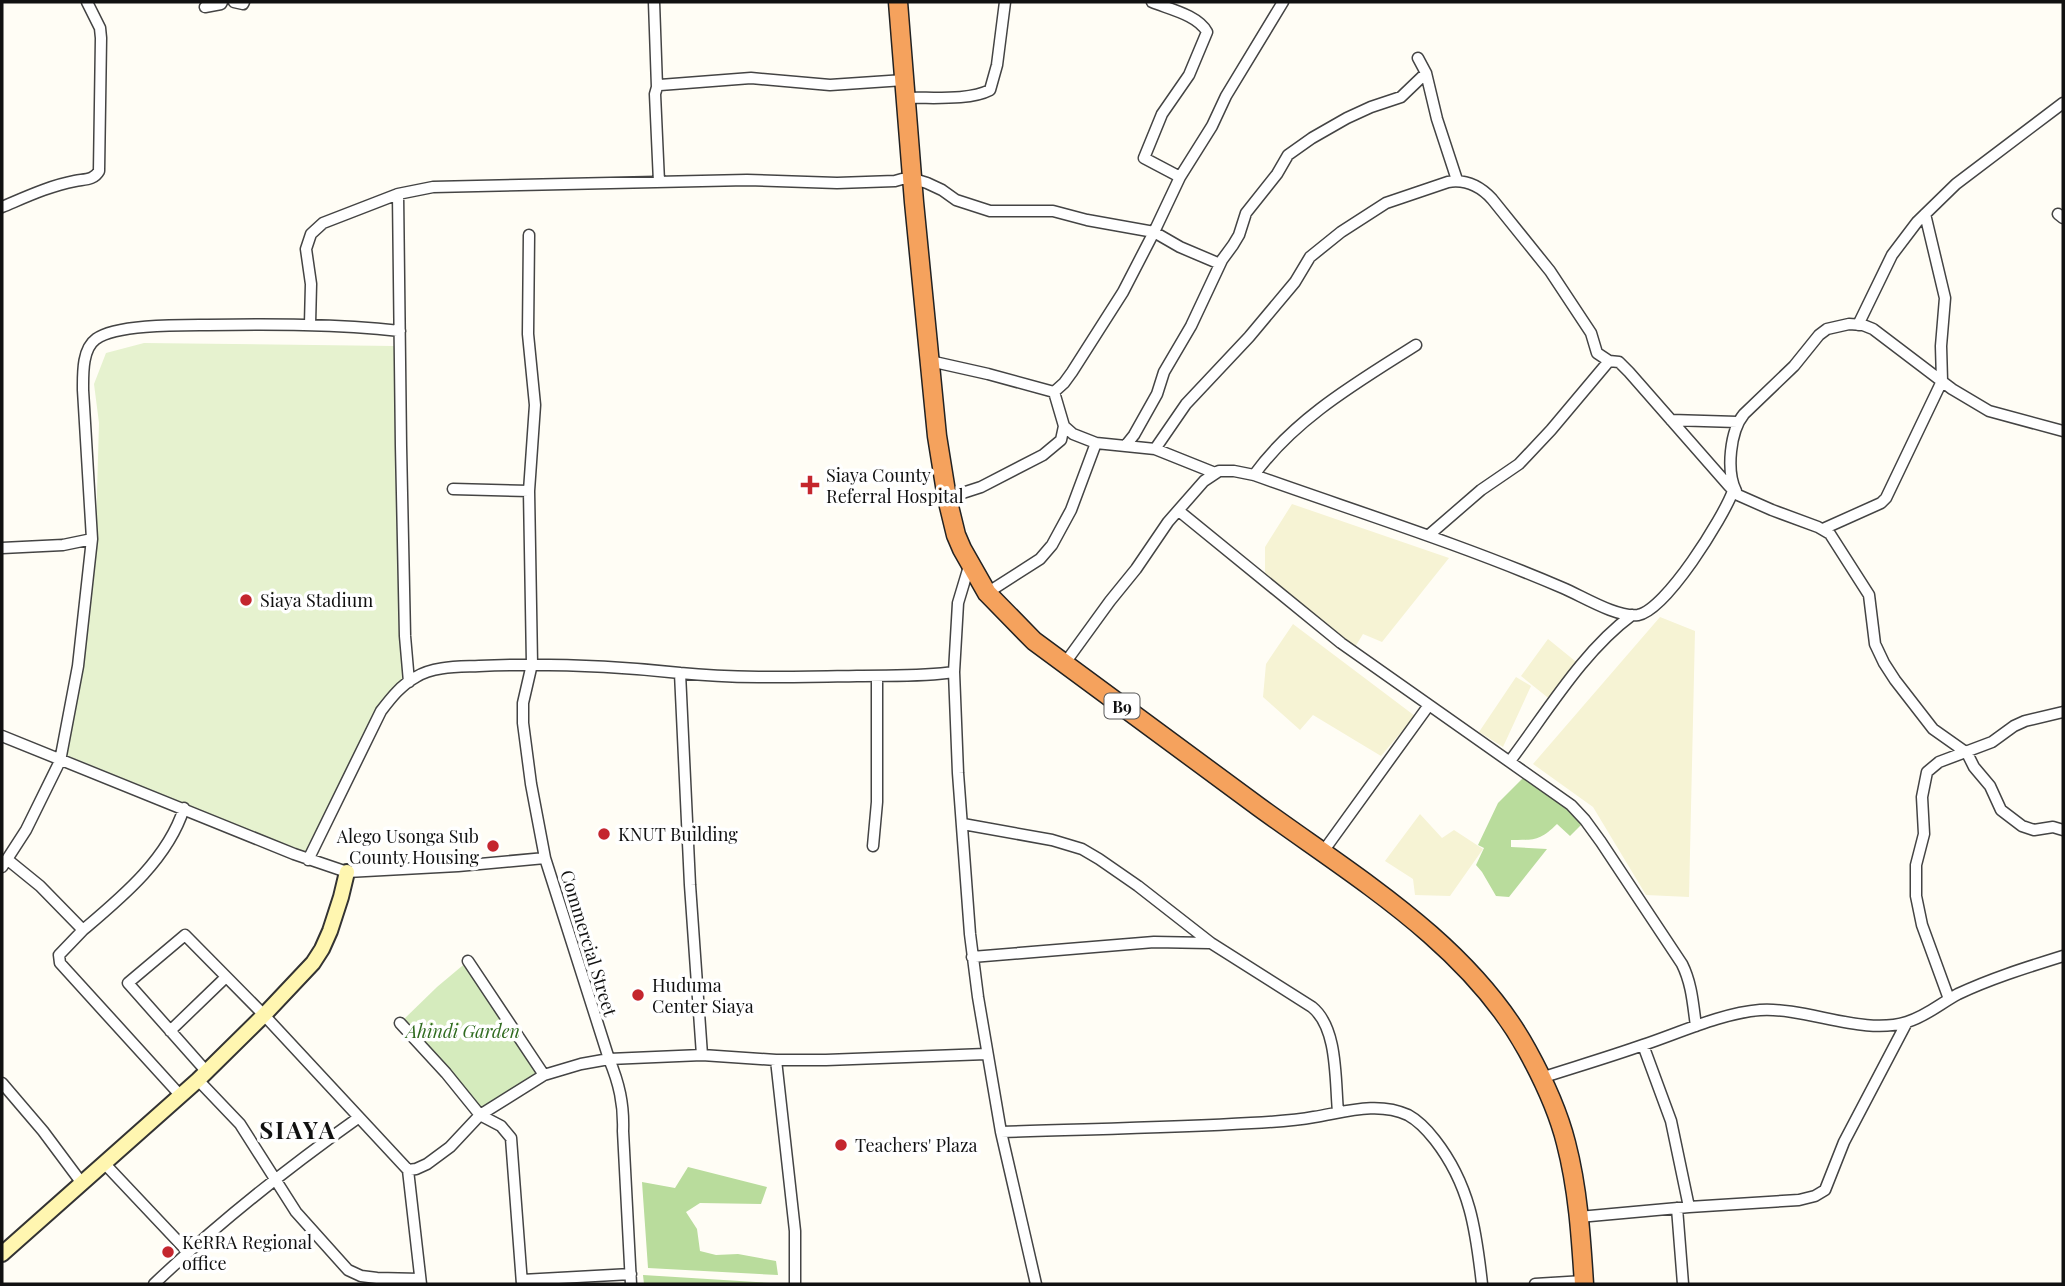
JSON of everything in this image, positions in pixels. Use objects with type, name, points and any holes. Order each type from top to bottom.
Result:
[{"type":"highway","name":"B9","points":[[898,2],[937,436],[956,535],[970,563],[987,593],[1020,629],[1405,914],[1467,968],[1512,1024],[1541,1078],[1566,1139],[1579,1217],[1584,1283]]},
{"type":"main road","points":[[2,1254],[202,1075],[313,963],[323,949],[336,915],[347,872]]},
{"type":"street","points":[[2,207],[54,186],[91,178],[99,171],[101,38],[100,28],[87,2]]},
{"type":"street","points":[[205,7],[220,5],[222,2]]},
{"type":"street","points":[[234,2],[244,2]]},
{"type":"street","points":[[654,2],[657,87],[655,114],[659,182]]},
{"type":"street","points":[[657,87],[663,84],[751,78],[905,89],[961,97],[983,94],[990,90],[997,65],[1005,2]]},
{"type":"street","points":[[1152,2],[1189,16],[1204,26],[1207,32],[1189,75],[1162,114],[1144,158],[1180,177]]},
{"type":"street","points":[[1054,393],[1072,372],[1116,302],[1180,177],[1212,126],[1258,41],[1272,23],[1278,3]]},
{"type":"street","points":[[1418,58],[1426,73],[1437,119],[1457,180]]},
{"type":"street","points":[[1126,445],[1157,394],[1164,372],[1191,326],[1220,264],[1233,245],[1246,213],[1277,174],[1288,155],[1347,118],[1401,97],[1426,73]]},
{"type":"street","points":[[1858,325],[1892,255],[1925,214],[1976,168],[2063,103]]},
{"type":"street","points":[[310,324],[311,284],[306,249],[310,234],[323,223],[398,194],[433,187],[747,180],[837,183],[914,179],[942,190],[956,200],[990,211],[1053,211],[1154,232],[1180,247],[1220,264]]},
{"type":"street","points":[[1155,449],[1186,404],[1249,337],[1295,282],[1310,257],[1327,242],[1387,203],[1457,180],[1474,184],[1492,199],[1550,271],[1591,332],[1597,352],[1609,361]]},
{"type":"street","points":[[398,194],[405,636],[409,682]]},
{"type":"street","points":[[1823,529],[1881,503],[1886,498],[1942,381],[1941,346],[1945,298],[1925,214]]},
{"type":"street","points":[[528,235],[528,334],[535,405],[529,491],[532,664],[523,703],[523,733],[545,858]]},
{"type":"street","points":[[82,930],[40,886],[5,864],[26,830],[60,761],[78,666],[92,539],[83,378],[89,346],[95,339],[121,330],[151,327],[310,324],[400,331]]},
{"type":"street","points":[[1736,493],[1731,471],[1737,422],[1794,366],[1819,335],[1836,326],[1858,325],[1873,329],[1942,381],[1989,411],[2063,431]]},
{"type":"street","points":[[1254,475],[1273,452],[1318,410],[1416,345]]},
{"type":"street","points":[[930,360],[1054,393]]},
{"type":"street","points":[[1429,535],[1481,489],[1520,464],[1609,361],[1615,360],[1629,372],[1736,493],[1830,534],[1869,595],[1875,644],[1884,663],[1933,729],[1967,753],[1974,767],[1990,786],[2001,810],[2022,826],[2034,830],[2053,827],[2063,830]]},
{"type":"street","points":[[947,498],[981,486],[1043,455],[1061,440],[1064,426],[1054,393]]},
{"type":"street","points":[[1671,420],[1737,422]]},
{"type":"street","points":[[1064,426],[1073,434],[1096,443],[1155,449],[1215,473]]},
{"type":"street","points":[[987,593],[1040,559],[1052,545],[1071,510],[1096,443]]},
{"type":"street","points":[[1065,663],[1168,522],[1204,481],[1219,471],[1254,475],[1429,535],[1612,610],[1632,615],[1652,608],[1686,569],[1736,493]]},
{"type":"street","points":[[453,489],[529,491]]},
{"type":"street","points":[[1180,511],[1341,643],[1571,805],[1601,842],[1688,977],[1696,1026]]},
{"type":"street","points":[[2,548],[63,545],[92,539]]},
{"type":"street","points":[[970,563],[956,613],[954,672],[972,957],[1001,1132],[1037,1284]]},
{"type":"street","points":[[1510,761],[1574,674],[1610,632],[1632,615]]},
{"type":"street","points":[[308,860],[381,711],[392,696],[429,671],[532,664],[595,666],[739,678],[954,672]]},
{"type":"street","points":[[680,673],[690,885],[702,1055]]},
{"type":"street","points":[[873,846],[877,802],[877,676]]},
{"type":"street","points":[[1322,853],[1429,705]]},
{"type":"street","points":[[1949,999],[1917,908],[1916,865],[1924,834],[1922,797],[1927,772],[1939,762],[1992,742],[2025,721],[2063,712]]},
{"type":"street","points":[[2,736],[308,860],[347,872]]},
{"type":"street","points":[[180,1095],[60,963],[59,955],[82,930],[121,896],[166,848],[179,825],[184,808]]},
{"type":"street","points":[[962,824],[1052,840],[1082,849],[1138,886],[1211,943],[1318,1012],[1332,1044],[1338,1112]]},
{"type":"street","name":"Commercial Street","points":[[347,872],[545,858],[619,1083],[624,1107],[631,1279]]},
{"type":"street","points":[[185,935],[264,1015],[408,1170],[421,1282],[361,1276],[348,1270],[296,1212],[240,1124],[170,1031],[128,983],[185,935]]},
{"type":"street","points":[[972,957],[1154,942],[1211,943]]},
{"type":"street","points":[[1541,1078],[1696,1026],[1758,1010],[1803,1013],[1872,1025],[1888,1026],[1907,1022],[1924,1016],[1949,999],[1991,979],[2063,956]]},
{"type":"street","points":[[468,961],[544,1076]]},
{"type":"street","points":[[170,1031],[226,977]]},
{"type":"street","points":[[1579,1217],[1782,1202],[1820,1194],[1825,1189],[1844,1142],[1907,1022]]},
{"type":"street","points":[[400,1023],[480,1115],[500,1126],[511,1138],[522,1282],[631,1279]]},
{"type":"street","points":[[1643,1045],[1671,1121],[1689,1207]]},
{"type":"street","points":[[408,1170],[427,1164],[450,1147],[480,1115],[544,1076],[581,1064],[610,1059],[702,1055],[827,1060],[986,1054]]},
{"type":"street","points":[[776,1060],[795,1231],[795,1284]]},
{"type":"street","points":[[2,1083],[43,1131],[81,1182]]},
{"type":"street","points":[[1001,1132],[1242,1124],[1374,1108],[1398,1111],[1410,1116],[1431,1135],[1444,1152],[1464,1189],[1474,1228],[1482,1284]]},
{"type":"street","points":[[154,1284],[274,1179],[358,1118]]},
{"type":"street","points":[[104,1163],[188,1252]]},
{"type":"street","points":[[1676,1208],[1683,1284]]},
{"type":"street","points":[[1535,1284],[1584,1283]]},
{"type":"shaded area","points":[[1292,504],[1449,558],[1382,642],[1363,634],[1352,652],[1265,576],[1265,547]]},
{"type":"shaded area","points":[[1660,617],[1695,631],[1689,897],[1646,895],[1593,807],[1533,764]]},
{"type":"shaded area","points":[[1293,624],[1415,716],[1381,756],[1313,715],[1300,730],[1263,697],[1266,664]]},
{"type":"shaded area","points":[[1548,639],[1580,665],[1552,701],[1521,676]]},
{"type":"shaded area","points":[[1516,677],[1531,686],[1503,747],[1479,732]]},
{"type":"shaded area","points":[[1420,814],[1442,838],[1454,830],[1483,849],[1450,896],[1415,895],[1413,879],[1385,861]]},
{"type":"green space","name":"Siaya Stadium","points":[[144,343],[394,346],[399,541],[409,682],[376,713],[311,855],[66,755],[79,679],[96,528],[99,423],[94,384],[106,353]]},
{"type":"green space","points":[[1530,771],[1583,823],[1570,836],[1557,824],[1546,834],[1536,838],[1511,840],[1511,847],[1547,849],[1509,897],[1496,896],[1476,865],[1484,848],[1478,845],[1498,803]]},
{"type":"green space","name":"Ahindi Garden","points":[[468,961],[541,1071],[480,1115],[400,1023]]},
{"type":"green space","points":[[688,1167],[767,1187],[761,1204],[700,1203],[686,1212],[697,1229],[700,1251],[776,1261],[778,1275],[648,1268],[642,1182],[675,1188]]},
{"type":"green space","points":[[643,1275],[788,1284],[644,1284]]},
{"type":"place","name":"Siaya County Referral Hospital","points":[[810,485]]},
{"type":"place","name":"Siaya Stadium","points":[[246,600]]},
{"type":"place","name":"KNUT Building","points":[[604,834]]},
{"type":"place","name":"Alego Usonga Sub County Housing","points":[[493,846]]},
{"type":"place","name":"Huduma Center Siaya","points":[[638,995]]},
{"type":"place","name":"Teachers' Plaza","points":[[841,1145]]},
{"type":"place","name":"KeRRA Regional office","points":[[168,1252]]},
{"type":"district","name":"SIAYA","points":[[298,1129]]}]
